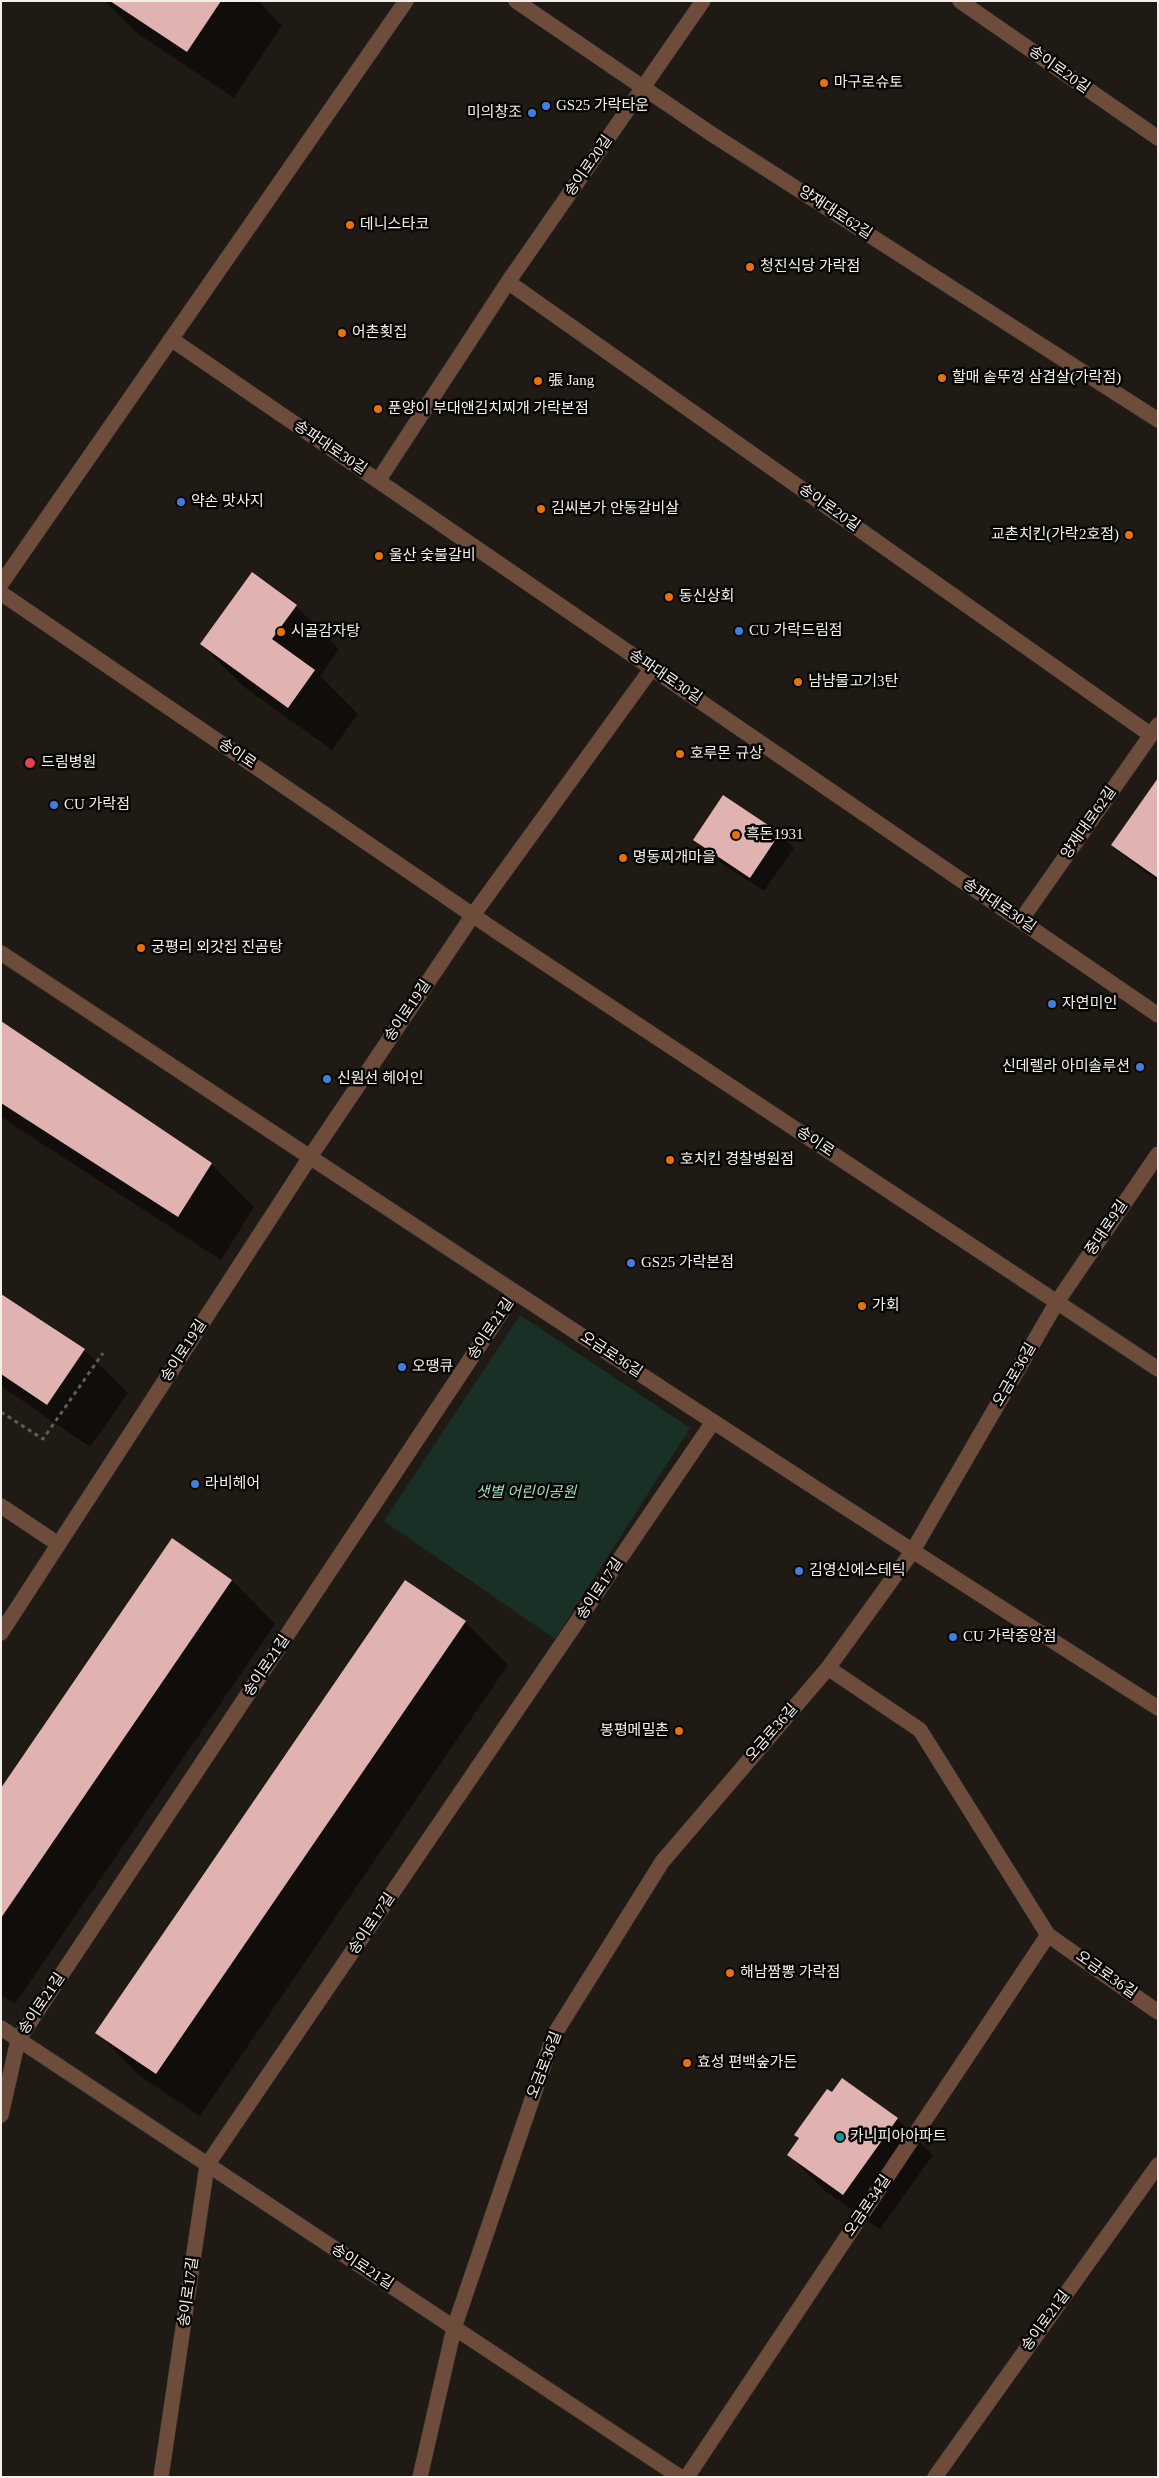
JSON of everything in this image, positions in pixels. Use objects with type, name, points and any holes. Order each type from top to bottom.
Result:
[{"type":"street","points":[[1,584],[406,1]]},
{"type":"street","name":"양재대로62길","points":[[516,1],[710,133],[1158,420]]},
{"type":"street","name":"송이로20길","points":[[378,481],[508,282],[703,1]]},
{"type":"street","name":"송이로20길","points":[[960,1],[1158,138]]},
{"type":"street","name":"송이로20길","points":[[508,282],[1154,730]]},
{"type":"street","name":"송파대로30길","points":[[171,339],[1158,1015]]},
{"type":"street","name":"송이로","points":[[1,593],[473,915],[1158,1369]]},
{"type":"street","points":[[473,915],[652,668]]},
{"type":"street","name":"양재대로62길","points":[[1021,920],[1154,730]]},
{"type":"street","name":"송이로19길","points":[[1,1634],[310,1158],[473,915]]},
{"type":"street","points":[[1,953],[310,1158]]},
{"type":"street","name":"중대로9길","points":[[1057,1302],[1158,1154]]},
{"type":"street","name":"오금로36길","points":[[310,1158],[912,1552],[1158,1708]]},
{"type":"street","name":"송이로21길","points":[[1,2115],[18,2040],[515,1292]]},
{"type":"street","name":"오금로36길","points":[[420,2477],[454,2328],[554,2035],[662,1862],[828,1668],[912,1552],[1057,1302]]},
{"type":"street","name":"송이로17길","points":[[162,2477],[207,2165],[713,1422]]},
{"type":"street","points":[[1,1506],[58,1544]]},
{"type":"street","name":"오금로36길","points":[[828,1668],[920,1730],[1048,1935],[1158,2012]]},
{"type":"street","name":"오금로34길","points":[[687,2477],[1048,1935]]},
{"type":"street","name":"송이로21길","points":[[1,2028],[680,2477]]},
{"type":"street","name":"송이로21길","points":[[935,2477],[1158,2165]]},
{"type":"path","points":[[1,1412],[43,1439],[103,1354]]},
{"type":"green space","name":"샛별 어린이공원","points":[[520,1315],[690,1428],[555,1639],[384,1521]]},
{"type":"building","points":[[110,1],[221,1],[187,52]]},
{"type":"building","points":[[252,572],[297,605],[272,639],[315,670],[288,708],[200,644]]},
{"type":"building","points":[[1158,778],[1158,878],[1111,845]]},
{"type":"building","points":[[723,795],[780,833],[750,878],[693,840]]},
{"type":"building","points":[[1,1021],[212,1163],[178,1217],[1,1103]]},
{"type":"building","points":[[1,1294],[85,1349],[47,1405],[1,1374]]},
{"type":"building","points":[[172,1538],[232,1580],[1,1918],[1,1788]]},
{"type":"building","points":[[405,1580],[466,1621],[156,2074],[95,2033]]},
{"type":"building","name":"카니피아아파트","points":[[842,2078],[898,2118],[843,2195],[787,2155],[799,2138],[794,2135],[827,2089],[832,2092]]},
{"type":"place","name":"마구로슈토","points":[[824,83]]},
{"type":"place","name":"GS25 가락타운","points":[[546,106]]},
{"type":"place","name":"미의창조","points":[[532,113]]},
{"type":"place","name":"데니스타코","points":[[350,225]]},
{"type":"place","name":"청진식당 가락점","points":[[750,267]]},
{"type":"place","name":"어촌횟집","points":[[342,333]]},
{"type":"place","name":"할매 솥뚜껑 삼겹살(가락점)","points":[[942,378]]},
{"type":"place","name":"張 Jang","points":[[538,381]]},
{"type":"place","name":"푼양이 부대앤김치찌개 가락본점","points":[[378,409]]},
{"type":"place","name":"약손 맛사지","points":[[181,502]]},
{"type":"place","name":"김씨본가 안동갈비살","points":[[541,509]]},
{"type":"place","name":"교촌치킨(가락2호점)","points":[[1129,535]]},
{"type":"place","name":"울산 숯불갈비","points":[[379,556]]},
{"type":"place","name":"동신상회","points":[[669,597]]},
{"type":"place","name":"CU 가락드림점","points":[[739,631]]},
{"type":"place","name":"시골감자탕","points":[[281,632]]},
{"type":"place","name":"냠냠물고기3탄","points":[[798,682]]},
{"type":"place","name":"호루몬 규상","points":[[680,754]]},
{"type":"place","name":"드림병원","points":[[30,763]]},
{"type":"place","name":"CU 가락점","points":[[54,805]]},
{"type":"place","name":"흑돈1931","points":[[736,835]]},
{"type":"place","name":"명동찌개마을","points":[[623,858]]},
{"type":"place","name":"궁평리 외갓집 진곰탕","points":[[141,948]]},
{"type":"place","name":"자연미인","points":[[1052,1004]]},
{"type":"place","name":"신데렐라 아미솔루션","points":[[1140,1067]]},
{"type":"place","name":"신원선 헤어인","points":[[327,1079]]},
{"type":"place","name":"호치킨 경찰병원점","points":[[670,1160]]},
{"type":"place","name":"GS25 가락본점","points":[[631,1263]]},
{"type":"place","name":"가회","points":[[862,1306]]},
{"type":"place","name":"오땡큐","points":[[402,1367]]},
{"type":"place","name":"라비헤어","points":[[195,1484]]},
{"type":"place","name":"김영신에스테틱","points":[[799,1571]]},
{"type":"place","name":"CU 가락중앙점","points":[[953,1637]]},
{"type":"place","name":"봉평메밀촌","points":[[679,1731]]},
{"type":"place","name":"해남짬뽕 가락점","points":[[730,1973]]},
{"type":"place","name":"효성 편백숲가든","points":[[687,2063]]},
{"type":"place","name":"카니피아아파트","points":[[840,2137]]}]
